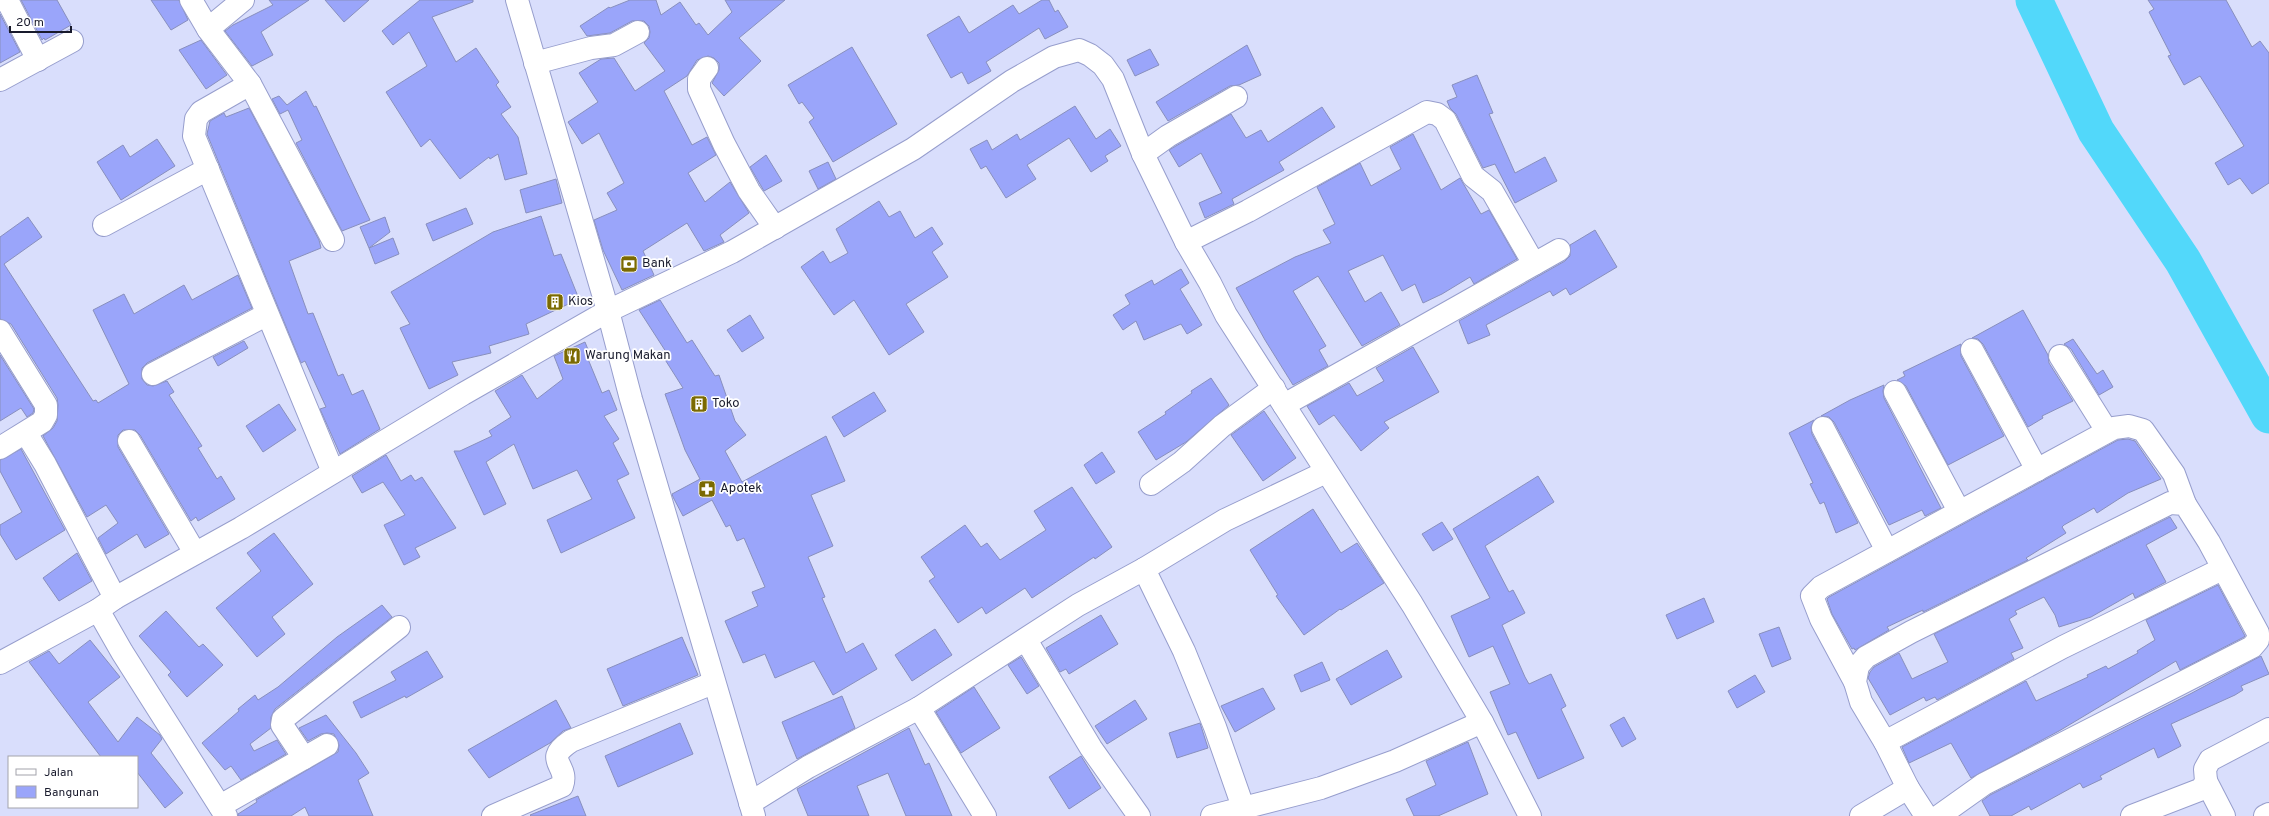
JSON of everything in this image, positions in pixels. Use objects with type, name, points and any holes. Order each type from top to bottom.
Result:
[{"type":"street","points":[[7,0],[38,60]]},
{"type":"street","points":[[191,0],[208,29],[250,84],[333,240]]},
{"type":"street","points":[[208,29],[243,0]]},
{"type":"street","points":[[517,0],[534,63],[608,311],[631,399],[713,683],[752,809],[808,767],[919,708],[1078,605],[1144,569],[1231,516],[1326,472]]},
{"type":"street","points":[[534,63],[591,48],[614,45],[638,32]]},
{"type":"street","points":[[0,80],[72,41]]},
{"type":"street","points":[[0,663],[107,604],[608,311],[732,252],[913,149],[1012,81],[1054,57],[1079,50],[1090,55],[1103,66],[1113,79],[1143,154],[1186,242],[1210,283],[1226,315],[1326,472],[1353,509],[1408,598],[1482,722],[1530,816]]},
{"type":"street","points":[[706,68],[700,79],[699,89],[724,144],[749,191],[775,228]]},
{"type":"street","points":[[250,84],[202,112],[196,120],[194,136],[266,315],[333,472]]},
{"type":"street","points":[[1143,154],[1168,136],[1236,97]]},
{"type":"street","points":[[1186,242],[1248,212],[1427,112],[1437,114],[1445,120],[1473,176],[1492,190],[1534,264]]},
{"type":"street","points":[[104,225],[208,169]]},
{"type":"street","points":[[1151,484],[1182,462],[1222,426],[1559,250]]},
{"type":"street","points":[[153,374],[266,315]]},
{"type":"street","points":[[0,331],[46,405],[46,415],[42,422],[0,448]]},
{"type":"street","points":[[1972,350],[2036,470]]},
{"type":"street","points":[[2060,356],[2107,431]]},
{"type":"street","points":[[1895,392],[1959,511]]},
{"type":"street","points":[[1926,816],[1908,788],[1885,742],[1860,702],[1855,682],[1821,619],[1812,596],[1821,587],[2107,431],[2114,428],[2129,426],[2143,430],[2174,474],[2184,504],[2209,542],[2269,656]]},
{"type":"street","points":[[1823,428],[1887,551]]},
{"type":"street","points":[[26,433],[45,464],[107,604],[122,652],[223,811],[326,745]]},
{"type":"street","points":[[129,441],[195,553]]},
{"type":"street","points":[[1855,682],[1858,666],[1866,657],[1911,632],[2170,502],[2184,504]]},
{"type":"street","points":[[1144,569],[1184,651],[1216,727],[1243,807]]},
{"type":"street","points":[[1885,742],[2063,647],[2222,569]]},
{"type":"street","points":[[304,758],[282,725],[282,719],[399,627]]},
{"type":"street","points":[[1939,816],[1984,784],[2252,648],[2258,640],[2258,633]]},
{"type":"street","points":[[1026,640],[1091,748],[1139,816]]},
{"type":"street","points":[[493,816],[562,786],[565,779],[557,757],[559,750],[571,741],[713,683]]},
{"type":"street","points":[[919,708],[984,816]]},
{"type":"street","points":[[1212,816],[1243,807],[1265,804],[1321,788],[1395,761],[1482,722]]},
{"type":"street","points":[[2224,816],[2206,781],[2205,769],[2210,760],[2269,729]]},
{"type":"street","points":[[2132,816],[2202,789],[2206,781]]},
{"type":"street","points":[[1861,816],[1908,788]]},
{"type":"street","points":[[2265,816],[2269,814]]},
{"type":"building","points":[[21,0],[57,0],[71,25],[45,40],[44,38],[42,40]]},
{"type":"building","points":[[151,0],[179,0],[188,20],[171,30]]},
{"type":"building","points":[[269,0],[309,0],[261,32],[273,55],[252,66],[225,31],[233,25],[273,5]]},
{"type":"building","points":[[325,0],[369,0],[344,22]]},
{"type":"building","points":[[420,0],[473,0],[473,2],[432,17],[456,62],[476,48],[499,82],[496,85],[511,107],[501,114],[518,137],[527,174],[505,180],[498,154],[490,159],[489,157],[460,179],[430,139],[421,147],[386,92],[427,66],[409,32],[393,45],[382,31]]},
{"type":"building","points":[[630,0],[656,0],[661,15],[680,2],[696,25],[699,23],[708,35],[732,12],[725,0],[785,0],[739,38],[761,61],[724,96],[712,83],[719,70],[719,63],[714,58],[708,56],[697,60],[687,76],[664,91],[692,145],[707,137],[716,155],[688,173],[705,202],[730,182],[749,213],[720,235],[724,242],[704,251],[687,223],[643,251],[654,275],[622,290],[603,250],[594,220],[617,210],[607,193],[624,183],[599,133],[582,144],[568,122],[598,102],[579,73],[601,59],[614,58],[635,91],[665,71],[644,43],[649,38],[650,32],[649,26],[644,21],[632,21],[610,33],[587,36],[580,26],[609,7],[610,8]]},
{"type":"building","points":[[1042,0],[1049,0],[1055,12],[1058,10],[1068,27],[1045,39],[1039,28],[986,62],[991,71],[968,84],[962,72],[951,78],[927,35],[959,16],[969,33],[1013,5],[1019,14]]},
{"type":"building","points":[[2148,0],[2226,0],[2252,47],[2260,41],[2269,53],[2269,183],[2252,194],[2240,178],[2228,185],[2215,163],[2244,146],[2200,76],[2184,85],[2168,56],[2171,55],[2149,12],[2154,9]]},
{"type":"building","points":[[0,14],[20,52],[0,63]]},
{"type":"building","points":[[201,40],[227,75],[206,89],[179,50]]},
{"type":"building","points":[[1247,45],[1261,75],[1239,85],[1230,86],[1168,121],[1156,102]]},
{"type":"building","points":[[852,47],[897,124],[833,162],[809,122],[814,118],[802,102],[799,104],[788,85]]},
{"type":"building","points":[[1150,49],[1159,65],[1135,76],[1127,60]]},
{"type":"building","points":[[1477,75],[1493,113],[1489,114],[1515,173],[1545,157],[1557,181],[1515,203],[1495,164],[1483,168],[1456,114],[1450,108],[1447,101],[1457,97],[1452,85]]},
{"type":"building","points":[[306,91],[314,107],[316,106],[370,220],[342,231],[296,143],[302,140],[288,110],[280,114],[272,99],[279,96],[287,105]]},
{"type":"building","points":[[1075,106],[1096,139],[1110,129],[1121,146],[1105,156],[1108,161],[1091,172],[1069,138],[1027,165],[1036,179],[1006,198],[986,166],[981,169],[970,149],[987,140],[992,150],[1017,134],[1020,140]]},
{"type":"building","points":[[1322,107],[1335,127],[1279,162],[1284,170],[1232,199],[1234,204],[1205,218],[1199,203],[1222,193],[1201,153],[1179,167],[1169,150],[1231,114],[1246,138],[1261,130],[1268,142]]},
{"type":"building","points":[[249,108],[319,240],[321,248],[289,261],[308,314],[313,313],[338,376],[343,374],[352,395],[363,390],[380,429],[340,454],[320,409],[326,407],[305,361],[301,363],[207,134],[210,121],[224,113],[226,117]]},
{"type":"building","points":[[1413,134],[1441,190],[1460,178],[1481,214],[1489,210],[1517,259],[1474,284],[1470,277],[1442,294],[1423,303],[1415,284],[1402,291],[1383,255],[1348,271],[1365,302],[1381,292],[1400,325],[1362,346],[1318,276],[1293,291],[1326,346],[1319,350],[1328,366],[1293,385],[1265,340],[1236,288],[1295,257],[1331,243],[1323,230],[1335,224],[1317,187],[1360,163],[1371,186],[1401,169],[1390,147]]},
{"type":"building","points":[[157,139],[175,166],[121,200],[97,162],[123,145],[130,157]]},
{"type":"building","points":[[766,155],[782,181],[764,191],[750,167]]},
{"type":"building","points":[[828,162],[836,179],[818,189],[809,171]]},
{"type":"building","points":[[556,179],[562,203],[526,213],[520,190]]},
{"type":"building","points":[[879,201],[889,217],[900,211],[915,238],[932,227],[943,244],[932,252],[948,277],[906,304],[924,332],[889,355],[854,300],[834,315],[801,267],[823,251],[830,263],[848,253],[836,229]]},
{"type":"building","points":[[466,208],[473,224],[433,241],[426,224]]},
{"type":"building","points":[[541,216],[554,256],[561,254],[579,299],[526,324],[529,334],[489,346],[491,353],[452,362],[458,375],[429,389],[400,328],[410,324],[391,292],[493,232]]},
{"type":"building","points":[[28,217],[42,237],[4,264],[93,401],[96,400],[98,403],[129,384],[93,310],[124,294],[134,314],[184,285],[192,300],[238,275],[252,308],[147,363],[142,368],[142,379],[147,385],[153,386],[167,381],[174,392],[169,395],[202,446],[198,448],[217,479],[221,476],[235,499],[198,521],[196,517],[191,521],[140,435],[135,430],[123,430],[118,435],[118,447],[169,534],[145,548],[137,534],[106,554],[98,538],[118,523],[106,505],[87,517],[43,436],[53,428],[57,421],[57,398],[11,324],[0,319],[0,237]]},
{"type":"building","points":[[385,217],[390,232],[369,248],[360,227]]},
{"type":"building","points":[[1595,230],[1617,267],[1570,295],[1566,288],[1553,296],[1550,291],[1486,325],[1490,335],[1468,344],[1459,321],[1565,261],[1570,256],[1570,245]]},
{"type":"building","points":[[393,238],[399,254],[375,264],[369,248]]},
{"type":"building","points":[[1181,269],[1189,283],[1180,289],[1202,325],[1187,334],[1181,324],[1144,340],[1136,321],[1123,330],[1113,315],[1130,304],[1125,295],[1152,280],[1154,285]]},
{"type":"building","points":[[660,300],[687,343],[692,340],[715,376],[719,375],[735,421],[746,435],[725,451],[742,482],[826,436],[845,481],[811,495],[833,546],[808,557],[825,597],[822,598],[846,653],[863,643],[877,669],[833,695],[814,661],[775,678],[765,654],[743,663],[725,621],[758,606],[752,592],[765,587],[744,538],[737,541],[730,525],[726,527],[712,500],[683,516],[673,497],[672,494],[700,479],[685,450],[665,394],[683,388],[664,358],[668,355],[639,310]]},
{"type":"building","points":[[2023,310],[2048,355],[2049,363],[2073,401],[2042,416],[2043,418],[2028,427],[1983,344],[1978,339],[1972,338]]},
{"type":"building","points":[[750,315],[764,338],[742,352],[727,330]]},
{"type":"building","points":[[2073,339],[2097,374],[2103,370],[2113,387],[2099,395],[2071,349],[2064,344]]},
{"type":"building","points":[[244,341],[248,348],[218,366],[213,357]]},
{"type":"building","points":[[585,342],[591,357],[588,359],[602,393],[609,390],[617,410],[604,416],[619,439],[613,443],[629,474],[617,480],[635,518],[561,553],[547,520],[592,499],[577,470],[533,489],[514,444],[486,462],[506,504],[484,515],[454,451],[460,451],[492,436],[489,431],[511,417],[495,391],[522,375],[537,399],[563,379],[554,356]]},
{"type":"building","points":[[1961,344],[1961,356],[2004,436],[1948,465],[1906,386],[1897,380],[1905,376],[1903,372]]},
{"type":"building","points":[[1413,347],[1439,392],[1384,422],[1389,428],[1361,451],[1334,415],[1319,425],[1307,406],[1349,383],[1357,396],[1384,381],[1376,368]]},
{"type":"building","points":[[0,355],[34,409],[33,413],[27,417],[21,408],[0,421]]},
{"type":"building","points":[[1211,378],[1229,405],[1186,442],[1156,460],[1138,432],[1166,414],[1165,412],[1192,393],[1191,391]]},
{"type":"building","points":[[1884,385],[1884,398],[1941,508],[1925,516],[1922,510],[1889,525],[1834,422],[1829,417],[1821,416],[1850,400]]},
{"type":"building","points":[[874,392],[886,411],[844,437],[832,417]]},
{"type":"building","points":[[279,404],[296,430],[263,452],[246,426]]},
{"type":"building","points":[[1264,411],[1296,458],[1263,481],[1231,435]]},
{"type":"building","points":[[1814,420],[1811,427],[1812,434],[1858,523],[1836,533],[1824,502],[1820,504],[1810,484],[1813,483],[1789,433]]},
{"type":"building","points":[[2128,439],[2135,441],[2161,479],[2128,493],[2097,513],[2094,508],[2064,525],[2062,527],[2066,533],[2026,558],[2028,560],[1923,612],[1923,610],[1887,627],[1889,630],[1855,650],[1854,648],[1852,649],[1832,614],[1827,599],[1829,597],[2118,440]]},
{"type":"building","points":[[21,449],[65,530],[16,560],[0,534],[0,525],[22,512],[0,471],[0,460]]},
{"type":"building","points":[[1102,452],[1115,472],[1096,484],[1084,465]]},
{"type":"building","points":[[386,455],[401,481],[411,475],[415,481],[422,477],[456,528],[415,548],[420,557],[404,565],[384,525],[405,515],[383,482],[362,493],[352,476]]},
{"type":"building","points":[[1538,476],[1554,502],[1485,546],[1509,592],[1513,590],[1525,613],[1502,625],[1525,677],[1529,684],[1551,674],[1566,706],[1561,709],[1584,758],[1538,779],[1516,732],[1508,735],[1490,692],[1510,684],[1493,646],[1469,657],[1451,616],[1490,598],[1453,529]]},
{"type":"building","points":[[1072,487],[1112,547],[1095,559],[1094,557],[1032,598],[1025,588],[986,614],[982,607],[958,623],[929,581],[935,577],[921,557],[965,525],[981,547],[987,543],[1000,560],[1046,530],[1034,511]]},
{"type":"building","points":[[1313,509],[1341,553],[1357,543],[1384,583],[1341,610],[1340,609],[1304,635],[1276,596],[1278,595],[1250,550]]},
{"type":"building","points":[[2170,517],[2177,528],[2146,545],[2166,582],[2135,598],[2133,593],[2091,617],[2059,627],[2055,615],[2044,597],[2015,611],[2017,614],[2009,619],[2023,648],[2011,653],[2014,659],[1937,700],[1935,697],[1926,701],[1924,697],[1890,715],[1868,678],[1874,667],[1899,653],[1912,679],[1948,662],[1934,634]]},
{"type":"building","points":[[1442,522],[1453,539],[1433,551],[1422,534]]},
{"type":"building","points":[[274,533],[313,584],[272,617],[285,634],[257,657],[216,608],[261,571],[247,553]]},
{"type":"building","points":[[77,553],[92,581],[59,601],[43,578]]},
{"type":"building","points":[[2218,585],[2245,636],[2244,637],[2180,670],[2176,661],[2059,731],[1971,778],[1951,743],[1909,763],[1902,747],[2026,681],[2036,701],[2088,677],[2087,675],[2106,666],[2108,669],[2138,653],[2137,651],[2155,640],[2146,620]]},
{"type":"building","points":[[1704,598],[1714,622],[1677,639],[1666,615]]},
{"type":"building","points":[[382,605],[392,617],[275,709],[271,717],[271,728],[250,744],[254,751],[277,740],[286,754],[241,780],[231,766],[225,770],[202,743],[255,695],[258,700],[278,687],[337,637]]},
{"type":"building","points":[[166,611],[199,647],[203,644],[223,665],[187,697],[168,675],[171,672],[139,636]]},
{"type":"building","points":[[1101,615],[1118,644],[1069,674],[1066,669],[1060,672],[1046,648]]},
{"type":"building","points":[[1779,627],[1791,659],[1772,667],[1759,634]]},
{"type":"building","points":[[935,629],[952,655],[912,681],[895,655]]},
{"type":"building","points":[[682,637],[698,675],[623,706],[607,669]]},
{"type":"building","points":[[90,640],[120,677],[88,702],[118,742],[137,717],[160,735],[162,739],[151,753],[183,793],[165,808],[138,773],[138,756],[100,756],[29,662],[49,651],[59,664]]},
{"type":"building","points":[[1387,650],[1402,677],[1351,705],[1336,679]]},
{"type":"building","points":[[427,651],[443,677],[406,698],[405,696],[361,718],[353,702],[396,680],[391,672]]},
{"type":"building","points":[[2261,656],[2269,674],[2241,686],[2243,690],[2235,695],[2171,724],[2181,746],[2158,758],[2154,748],[2100,776],[2102,779],[2083,788],[2080,783],[2031,810],[2029,806],[2011,816],[1990,816],[1982,801],[1990,795],[2190,694]]},
{"type":"building","points":[[1021,657],[1039,686],[1027,694],[1008,665]]},
{"type":"building","points":[[1322,662],[1330,680],[1301,692],[1294,675]]},
{"type":"building","points":[[1755,675],[1765,692],[1737,708],[1728,691]]},
{"type":"building","points":[[974,687],[1000,728],[961,753],[936,712]]},
{"type":"building","points":[[1263,688],[1275,709],[1235,732],[1221,706]]},
{"type":"building","points":[[842,696],[855,728],[797,759],[782,722]]},
{"type":"building","points":[[556,700],[571,728],[563,731],[550,743],[489,778],[468,750]]},
{"type":"building","points":[[1135,700],[1147,719],[1107,744],[1095,726]]},
{"type":"building","points":[[326,715],[356,753],[369,773],[358,780],[373,816],[309,816],[305,807],[291,816],[238,816],[238,814],[257,802],[256,800],[338,752],[339,745],[334,734],[321,734],[308,741],[299,728]]},
{"type":"building","points":[[1624,717],[1636,739],[1622,747],[1610,725]]},
{"type":"building","points":[[680,723],[693,754],[618,787],[605,756]]},
{"type":"building","points":[[1200,723],[1208,748],[1177,758],[1169,733]]},
{"type":"building","points":[[909,728],[925,765],[929,763],[952,816],[906,816],[888,773],[857,786],[869,816],[808,816],[797,789]]},
{"type":"building","points":[[1468,742],[1488,794],[1438,816],[1414,816],[1406,799],[1436,785],[1426,761]]},
{"type":"building","points":[[1081,756],[1101,788],[1069,809],[1049,777]]},
{"type":"building","points":[[578,796],[586,816],[530,815]]},
{"type":"waterway","points":[[2034,0],[2096,131],[2183,261],[2269,415]]},
{"type":"place","name":"Bank","points":[[629,264]]},
{"type":"place","name":"Kios","points":[[555,302]]},
{"type":"place","name":"Warung Makan","points":[[572,356]]},
{"type":"place","name":"Toko","points":[[699,404]]},
{"type":"place","name":"Apotek","points":[[707,489]]}]
